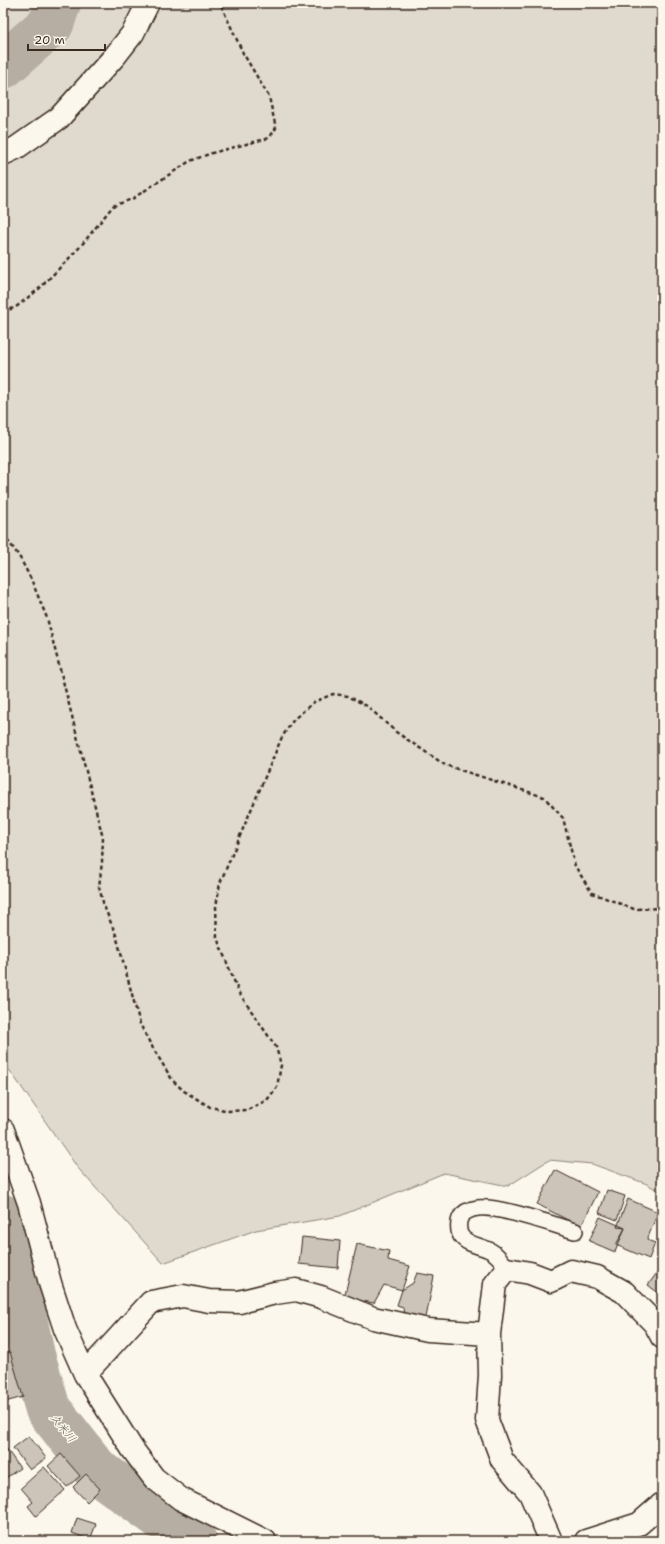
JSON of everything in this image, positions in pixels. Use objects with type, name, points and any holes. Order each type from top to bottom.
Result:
[{"type":"street","points":[[3,154],[16,148],[59,118],[105,67],[133,33],[148,3]]},
{"type":"street","points":[[3,1130],[29,1203],[54,1296],[65,1329],[85,1374],[132,1450],[154,1478],[180,1500],[265,1541]]},
{"type":"street","points":[[550,1541],[530,1493],[502,1460],[487,1420],[490,1375],[489,1334],[495,1284],[507,1269],[530,1273],[551,1281],[571,1271],[597,1277],[624,1292],[655,1324],[662,1337]]},
{"type":"street","points":[[85,1374],[151,1302],[183,1296],[209,1302],[239,1302],[275,1293],[296,1290],[321,1297],[373,1318],[428,1330],[489,1334]]},
{"type":"street","points":[[586,1541],[639,1524],[662,1504]]},
{"type":"lane","points":[[507,1269],[502,1261],[491,1251],[470,1243],[462,1236],[458,1227],[460,1219],[465,1212],[479,1208],[498,1210],[576,1231]]},
{"type":"path","points":[[3,312],[16,307],[40,288],[80,247],[113,206],[132,199],[190,161],[212,153],[269,138],[276,128],[269,97],[243,53],[220,3]]},
{"type":"path","points":[[3,534],[19,556],[31,579],[47,618],[103,838],[99,887],[104,906],[116,935],[140,1024],[173,1081],[184,1091],[210,1107],[229,1111],[247,1110],[267,1100],[278,1087],[281,1065],[276,1046],[239,993],[217,938],[216,907],[220,883],[282,737],[294,719],[314,702],[333,694],[348,696],[367,706],[396,732],[445,765],[544,797],[563,818],[575,866],[592,893],[634,909],[662,908]]},
{"type":"shaded area","points":[[3,3],[662,3],[662,1193],[647,1184],[592,1164],[549,1160],[508,1186],[444,1173],[340,1216],[256,1230],[163,1263],[77,1167],[6,1065],[3,1059]]},
{"type":"building","points":[[124,3],[138,3],[135,10],[123,6]]},
{"type":"building","points":[[555,1170],[598,1192],[581,1227],[537,1204]]},
{"type":"building","points":[[607,1190],[625,1196],[617,1220],[599,1213]]},
{"type":"building","points":[[628,1199],[658,1212],[647,1240],[655,1243],[649,1259],[616,1245],[625,1228],[617,1227]]},
{"type":"building","points":[[600,1217],[625,1228],[615,1252],[589,1241]]},
{"type":"building","points":[[302,1237],[340,1241],[338,1268],[299,1264]]},
{"type":"building","points":[[357,1244],[389,1251],[388,1260],[410,1266],[402,1290],[384,1285],[374,1303],[344,1298]]},
{"type":"building","points":[[662,1266],[662,1296],[648,1285]]},
{"type":"building","points":[[417,1273],[434,1276],[425,1323],[404,1320],[403,1307],[397,1305],[402,1290],[413,1283]]},
{"type":"building","points":[[10,1352],[23,1397],[5,1402],[3,1394],[3,1354]]},
{"type":"building","points":[[29,1436],[46,1458],[30,1470],[13,1448]]},
{"type":"building","points":[[3,1444],[20,1468],[3,1480]]},
{"type":"building","points":[[61,1454],[80,1476],[67,1487],[48,1466]]},
{"type":"building","points":[[44,1467],[65,1490],[36,1516],[28,1506],[33,1502],[21,1488]]},
{"type":"building","points":[[86,1474],[100,1489],[87,1502],[73,1487]]},
{"type":"building","points":[[77,1518],[96,1524],[90,1540],[72,1533]]},
{"type":"waterway","name":"久米川","points":[[3,66],[51,24],[58,3]]},
{"type":"waterway","name":"久米川","points":[[3,1217],[32,1355],[48,1409],[96,1470],[194,1541]]}]
